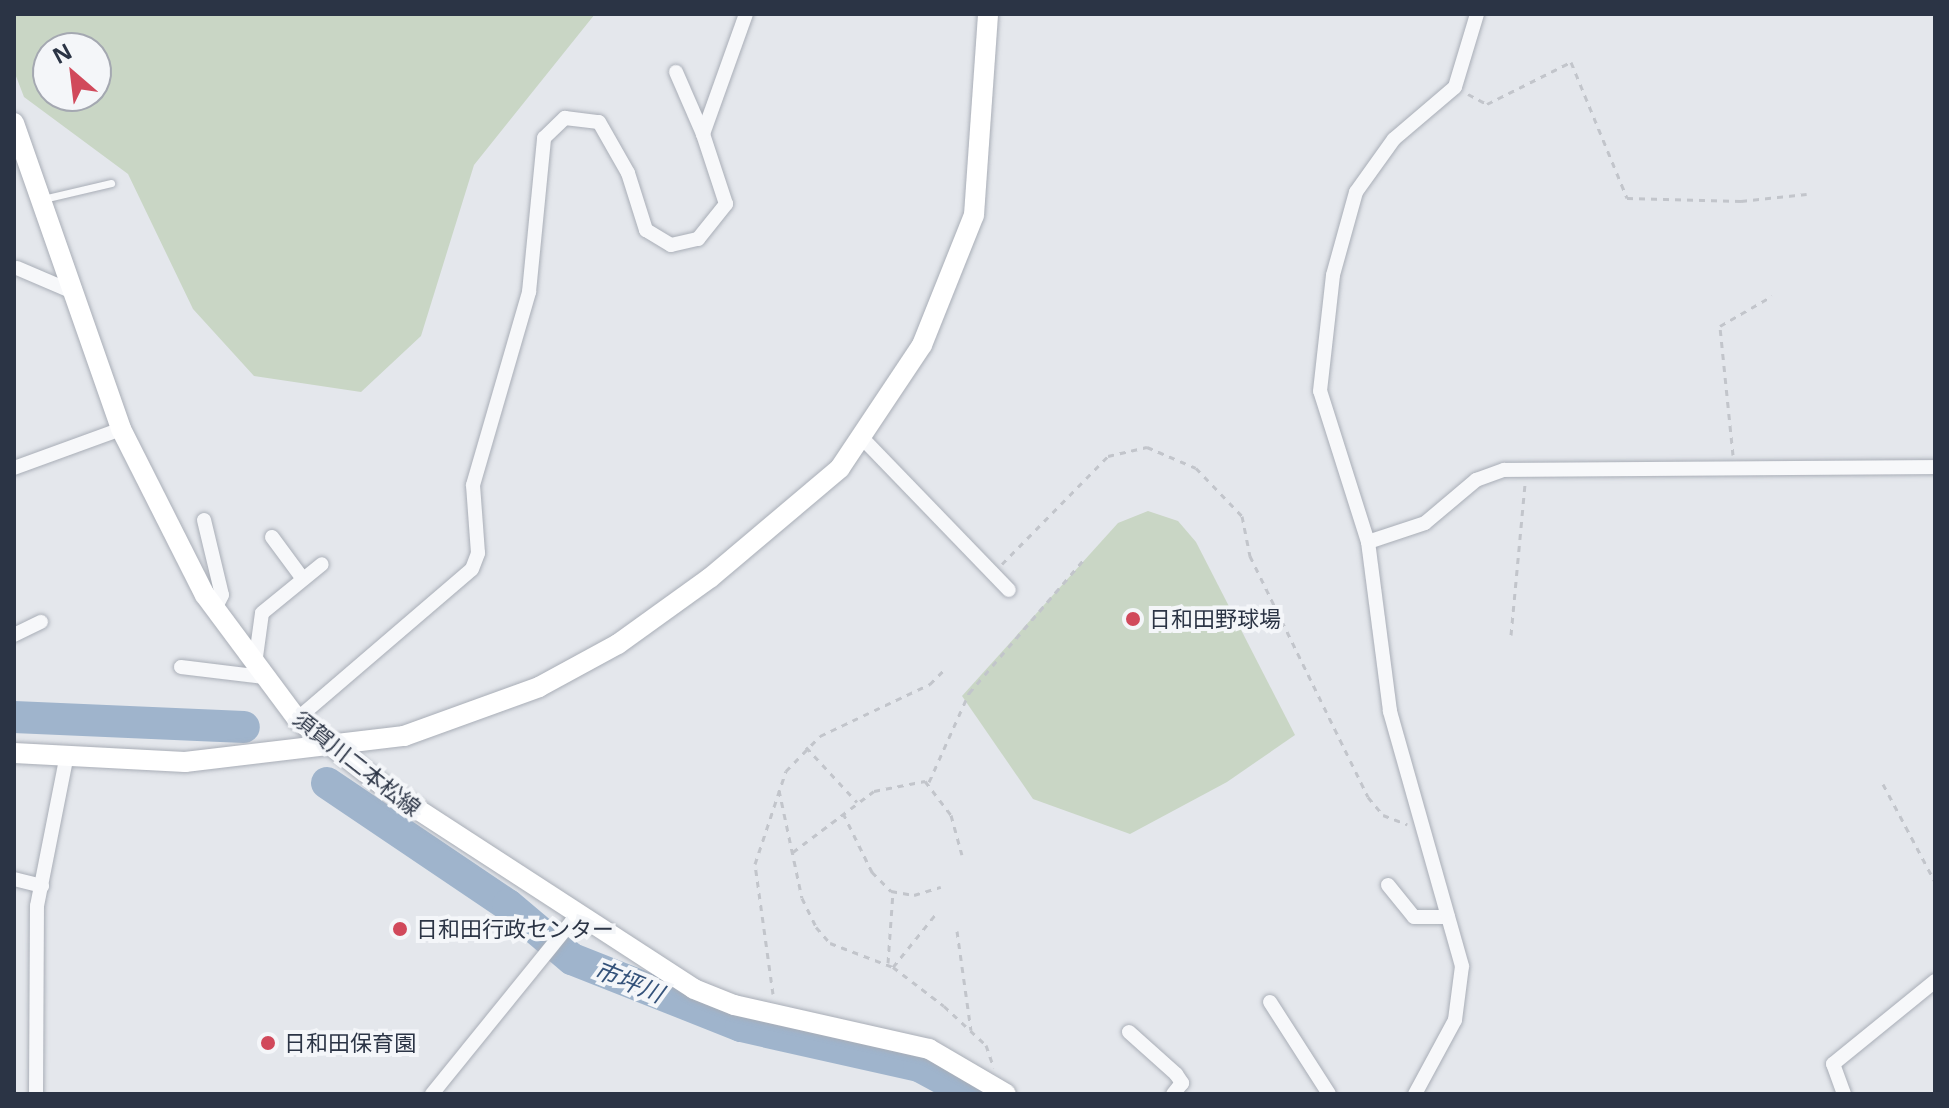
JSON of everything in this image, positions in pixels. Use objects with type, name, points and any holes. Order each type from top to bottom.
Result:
[{"type":"main road","points":[[14,753],[66,759],[185,762],[328,746],[459,720],[618,644],[815,493],[865,441],[922,345],[965,249],[980,179],[988,14]]},
{"type":"main road","name":"須賀川二本松線","points":[[14,123],[121,429],[215,609],[297,719],[328,746],[576,916],[694,989],[734,1005],[929,1049],[1006,1094]]},
{"type":"street","points":[[703,134],[746,14]]},
{"type":"street","points":[[1415,1094],[1462,998],[1448,917],[1418,826],[1385,689],[1380,597],[1368,542],[1320,391],[1333,275],[1364,174],[1456,84],[1477,14]]},
{"type":"street","points":[[297,719],[472,569],[478,553],[473,485],[529,292],[548,131],[575,115],[603,125],[646,230],[671,245],[705,234],[726,204],[703,134],[676,72]]},
{"type":"street","points":[[17,268],[73,292]]},
{"type":"street","points":[[14,468],[121,429]]},
{"type":"street","points":[[865,441],[1009,590]]},
{"type":"street","points":[[1368,542],[1425,523],[1484,475],[1520,470],[1935,467]]},
{"type":"street","points":[[204,520],[222,595],[215,609]]},
{"type":"street","points":[[272,537],[303,579]]},
{"type":"street","points":[[181,667],[260,670],[262,613],[322,564]]},
{"type":"street","points":[[14,635],[41,622]]},
{"type":"street","points":[[36,1094],[32,1013],[42,886],[66,759]]},
{"type":"street","points":[[14,879],[42,886]]},
{"type":"street","points":[[1388,885],[1414,917],[1448,917]]},
{"type":"street","points":[[432,1094],[576,916]]},
{"type":"street","points":[[1844,1094],[1833,1064],[1935,981]]},
{"type":"street","points":[[1270,1002],[1329,1094]]},
{"type":"street","points":[[1129,1032],[1176,1074],[1182,1083],[1173,1094]]},
{"type":"lane","points":[[40,200],[111,183]]},
{"type":"path","points":[[1456,84],[1487,104],[1571,62],[1627,198],[1741,201],[1807,194]]},
{"type":"path","points":[[1734,467],[1720,326],[1772,296]]},
{"type":"path","points":[[993,573],[1108,456],[1147,447],[1196,468],[1242,516],[1250,556],[1375,809],[1418,826]]},
{"type":"path","points":[[1511,635],[1528,504],[1520,470]]},
{"type":"path","points":[[929,782],[969,693],[1085,558]]},
{"type":"path","points":[[777,1005],[766,978],[755,875],[779,790],[806,747],[930,684],[945,669]]},
{"type":"path","points":[[806,747],[857,802]]},
{"type":"path","points":[[793,852],[857,802],[882,789],[929,782]]},
{"type":"path","points":[[929,782],[951,815],[962,855]]},
{"type":"path","points":[[1883,784],[1935,882]]},
{"type":"path","points":[[779,790],[802,898],[823,936],[890,966],[971,1030],[991,1052],[992,1075]]},
{"type":"path","points":[[843,813],[872,872],[893,891],[941,887]]},
{"type":"path","points":[[890,966],[893,891]]},
{"type":"path","points":[[890,966],[935,915]]},
{"type":"path","points":[[957,931],[971,1030]]},
{"type":"green space","points":[[14,14],[595,14],[474,165],[421,336],[361,392],[254,376],[193,309],[128,174],[44,112],[112,112],[112,32],[32,32],[32,103],[24,97],[14,71]]},
{"type":"green space","name":"日和田野球場","points":[[1148,511],[1178,521],[1196,542],[1295,735],[1227,782],[1130,834],[1033,799],[962,696],[1118,523]]},
{"type":"waterway","name":"市坪川","points":[[14,717],[244,727]]},
{"type":"waterway","name":"市坪川","points":[[327,783],[508,905],[572,959],[741,1026],[919,1066],[971,1094]]},
{"type":"place","name":"日和田野球場","points":[[1133,619]]},
{"type":"place","name":"日和田行政センター","points":[[400,929]]},
{"type":"place","name":"日和田保育園","points":[[268,1043]]}]
